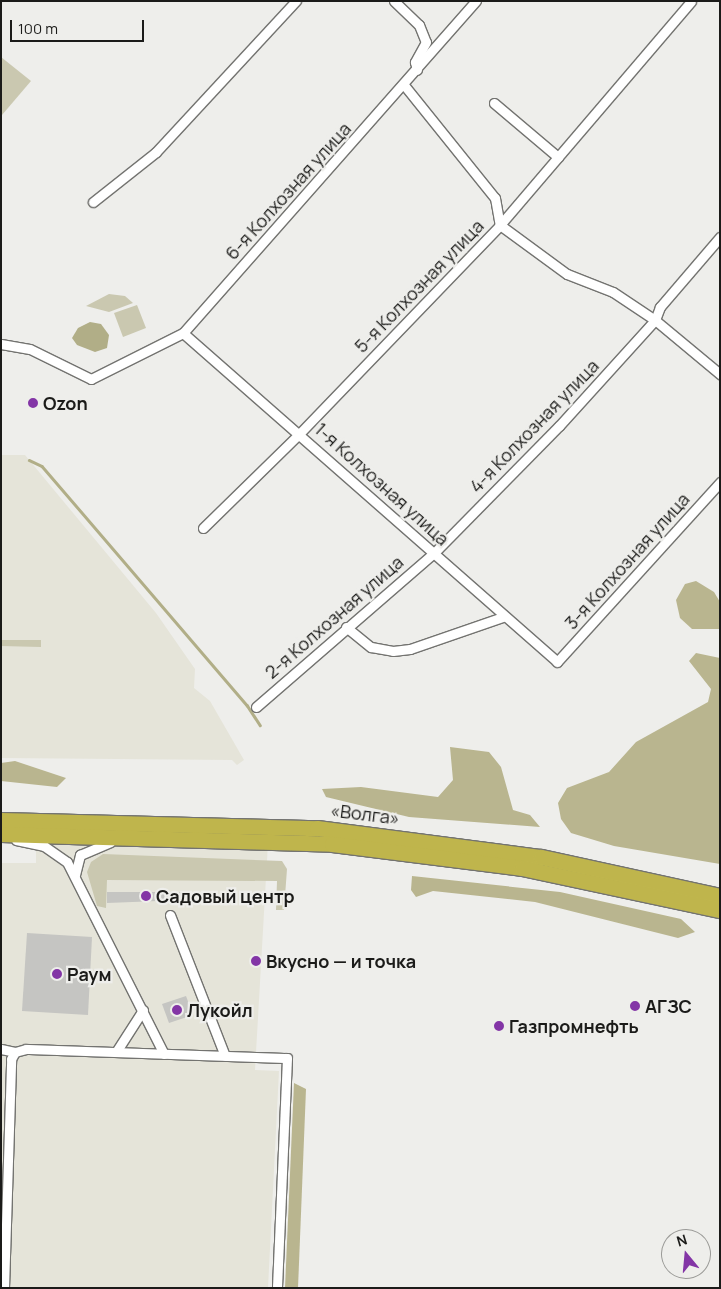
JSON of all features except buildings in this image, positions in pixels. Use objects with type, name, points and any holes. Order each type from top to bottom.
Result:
[{"type":"highway","name":"«Волга»","points":[[1,820],[317,828],[541,857],[720,896]]},
{"type":"highway","name":"«Волга»","points":[[132,835],[332,844],[522,868],[720,910]]},
{"type":"highway","points":[[1,836],[132,835]]},
{"type":"street","points":[[93,202],[156,152],[296,1]]},
{"type":"street","points":[[394,1],[419,25],[426,42],[415,62],[416,70]]},
{"type":"street","name":"6-я Колхозная улица","points":[[183,333],[404,85],[476,1]]},
{"type":"street","name":"5-я Колхозная улица","points":[[202,528],[300,433],[500,225],[691,1]]},
{"type":"street","points":[[404,85],[495,198],[500,225],[567,274],[613,292],[655,320],[720,374]]},
{"type":"street","points":[[494,103],[558,157]]},
{"type":"street","name":"4-я Колхозная улица","points":[[434,553],[559,426],[655,320],[660,307],[720,237]]},
{"type":"street","points":[[1,344],[30,349],[91,379],[183,333]]},
{"type":"street","name":"1-я Колхозная улица","points":[[183,333],[300,433],[503,616],[557,662]]},
{"type":"street","name":"3-я Колхозная улица","points":[[557,662],[720,482]]},
{"type":"street","name":"2-я Колхозная улица","points":[[256,707],[346,626],[434,553]]},
{"type":"street","points":[[346,626],[371,647],[393,651],[410,650],[503,616]]},
{"type":"street","points":[[75,875],[80,855],[90,847],[132,835]]},
{"type":"street","points":[[1,836],[44,846],[60,853],[75,875],[164,1054]]},
{"type":"street","points":[[170,915],[225,1056]]},
{"type":"street","points":[[116,1052],[143,1010]]},
{"type":"street","points":[[1,1049],[15,1052],[26,1049],[288,1058],[277,1288]]},
{"type":"street","points":[[4,1288],[9,1088],[15,1052]]},
{"type":"shaded area","points":[[1,57],[31,81],[2,115],[1,114]]},
{"type":"shaded area","points":[[109,294],[125,296],[133,303],[109,312],[86,306]]},
{"type":"shaded area","points":[[137,305],[146,328],[123,337],[114,313]]},
{"type":"shaded area","points":[[90,322],[101,324],[109,335],[107,348],[95,352],[77,345],[72,338],[78,328]]},
{"type":"shaded area","points":[[1,455],[25,455],[156,613],[195,669],[194,688],[210,701],[244,760],[237,765],[232,760],[1,758]]},
{"type":"shaded area","points":[[696,581],[714,592],[720,602],[720,629],[692,629],[680,618],[676,600],[685,584]]},
{"type":"shaded area","points":[[1,640],[41,640],[41,647],[1,646]]},
{"type":"shaded area","points":[[696,653],[720,658],[720,864],[614,846],[571,833],[561,819],[558,803],[567,788],[609,772],[636,742],[708,702],[711,689],[689,661]]},
{"type":"shaded area","points":[[450,747],[489,752],[501,767],[513,810],[530,815],[540,827],[409,817],[326,797],[322,789],[361,787],[438,797],[453,780]]},
{"type":"shaded area","points":[[15,761],[66,778],[57,787],[1,781],[1,763]]},
{"type":"shaded area","points":[[36,838],[268,843],[255,1070],[279,1071],[268,1288],[1,1288],[1,863],[36,863]]},
{"type":"shaded area","points":[[103,854],[282,861],[287,869],[284,910],[276,910],[277,881],[107,880],[106,908],[97,906],[87,872],[91,862]]},
{"type":"shaded area","points":[[412,876],[560,892],[681,919],[695,932],[678,938],[535,902],[433,891],[416,897],[411,890]]},
{"type":"shaded area","points":[[294,1083],[306,1089],[298,1288],[285,1288]]},
{"type":"waterway","points":[[29,460],[42,466],[247,705],[260,725]]},
{"type":"place","name":"Ozon","points":[[33,403]]},
{"type":"place","name":"Садовый центр","points":[[146,896]]},
{"type":"place","name":"Вкусно — и точка","points":[[256,961]]},
{"type":"place","name":"Раум","points":[[57,974]]},
{"type":"place","name":"АГЗС","points":[[635,1006]]},
{"type":"place","name":"Лукойл","points":[[177,1010]]},
{"type":"place","name":"Газпромнефть","points":[[499,1026]]}]
